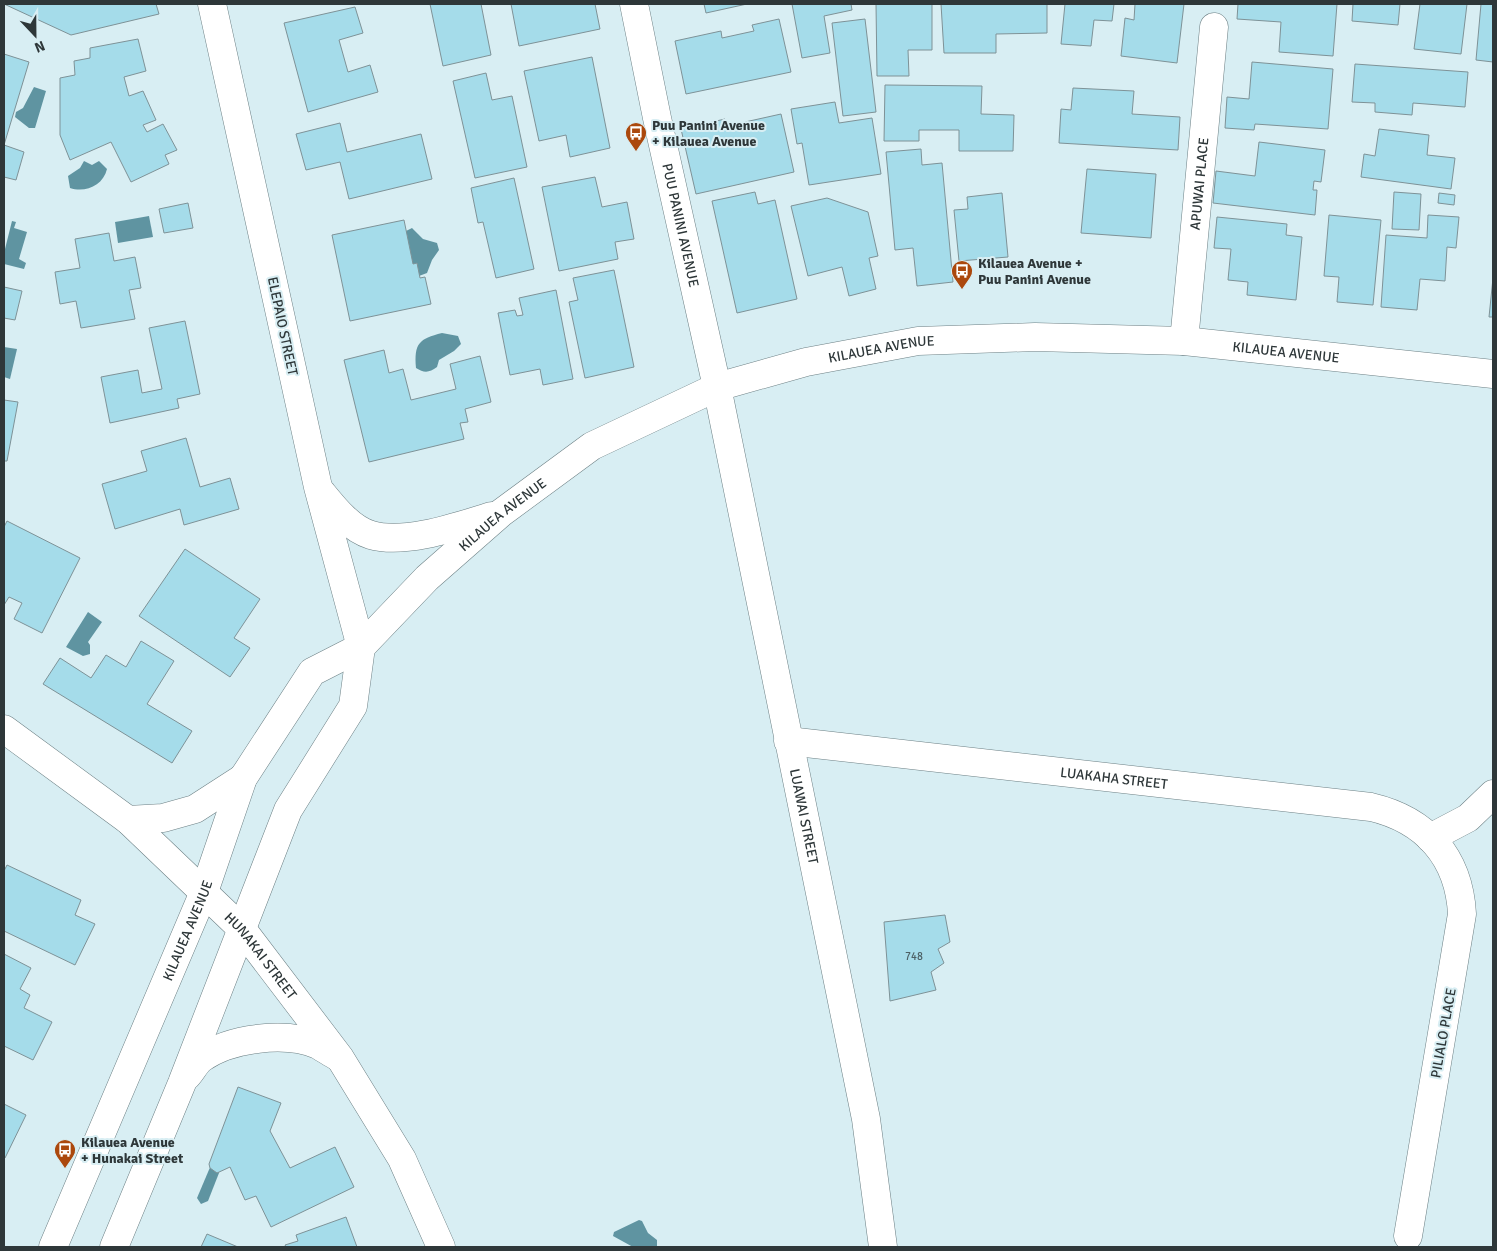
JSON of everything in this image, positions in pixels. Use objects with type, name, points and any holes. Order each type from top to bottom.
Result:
[{"type":"street","name":"ELEPAIO STREET","points":[[212,4],[318,487],[361,647]]},
{"type":"street","name":"PUU PANINI AVENUE","points":[[634,4],[657,118],[717,387]]},
{"type":"street","name":"APUWAI PLACE","points":[[1184,341],[1214,27]]},
{"type":"street","name":"KILAUEA AVENUE","points":[[53,1247],[204,892],[243,778],[312,672],[361,647],[427,578],[501,514],[592,446],[717,387],[806,362],[918,342],[1035,337],[1184,341],[1493,374]]},
{"type":"street","name":"LUAWAI STREET","points":[[717,387],[866,1119],[883,1247]]},
{"type":"street","points":[[318,487],[349,522],[371,535],[407,537],[445,530],[501,514]]},
{"type":"street","points":[[114,1247],[182,1083],[288,810],[353,706],[361,647]]},
{"type":"street","name":"HUNAKAI STREET","points":[[4,729],[128,820],[242,929],[340,1058],[402,1159],[441,1247]]},
{"type":"street","name":"LUAKAHA STREET","points":[[788,741],[1371,807],[1403,817],[1430,838]]},
{"type":"street","points":[[128,820],[162,818],[195,809],[243,778]]},
{"type":"street","points":[[1430,838],[1468,818],[1493,794]]},
{"type":"street","name":"PILIALO PLACE","points":[[1408,1236],[1462,914],[1461,897],[1451,865],[1430,838]]},
{"type":"street","points":[[182,1083],[201,1058],[231,1044],[256,1038],[299,1041],[316,1045],[340,1058]]},
{"type":"water","points":[[34,87],[46,91],[35,128],[29,128],[15,117],[16,112],[23,108]]},
{"type":"water","points":[[84,161],[92,165],[99,161],[107,169],[105,175],[93,187],[82,190],[70,188],[68,176],[80,168]]},
{"type":"water","points":[[149,216],[153,237],[118,243],[115,222]]},
{"type":"water","points":[[12,221],[16,222],[14,228],[27,232],[19,259],[26,263],[24,269],[4,264],[4,253]]},
{"type":"water","points":[[412,228],[423,239],[437,243],[439,250],[432,260],[427,273],[419,276],[412,267],[406,249],[406,231]]},
{"type":"water","points":[[442,333],[458,336],[461,344],[454,351],[439,360],[437,367],[429,371],[422,371],[416,368],[416,353],[420,343],[428,337]]},
{"type":"water","points":[[4,347],[17,349],[10,379],[4,377]]},
{"type":"water","points":[[88,612],[102,622],[88,642],[90,654],[83,656],[66,647]]},
{"type":"water","points":[[211,1165],[220,1169],[219,1173],[208,1201],[201,1204],[197,1198]]},
{"type":"water","points":[[639,1220],[642,1221],[648,1233],[657,1240],[657,1247],[633,1247],[613,1236],[614,1232]]},
{"type":"building","points":[[4,4],[156,4],[159,14],[71,35]]},
{"type":"building","points":[[430,4],[481,4],[491,55],[443,66]]},
{"type":"building","points":[[511,4],[595,4],[600,29],[519,46]]},
{"type":"building","points":[[704,4],[747,4],[706,13]]},
{"type":"building","points":[[792,4],[851,4],[852,10],[824,16],[830,53],[802,58]]},
{"type":"building","points":[[876,4],[932,4],[932,50],[908,50],[909,76],[877,76]]},
{"type":"building","points":[[941,4],[1047,4],[1047,33],[996,34],[996,53],[944,53]]},
{"type":"building","points":[[1065,4],[1114,4],[1112,21],[1094,20],[1091,46],[1061,44]]},
{"type":"building","points":[[1135,4],[1184,4],[1177,63],[1121,56],[1125,18],[1134,20]]},
{"type":"building","points":[[1238,4],[1337,4],[1333,56],[1279,52],[1281,22],[1237,19]]},
{"type":"building","points":[[1353,4],[1400,4],[1398,25],[1352,21]]},
{"type":"building","points":[[1420,4],[1467,4],[1461,54],[1414,49]]},
{"type":"building","points":[[1481,4],[1493,4],[1493,62],[1476,60]]},
{"type":"building","points":[[355,7],[363,33],[339,40],[348,72],[370,65],[378,92],[308,112],[284,23]]},
{"type":"building","points":[[779,19],[791,72],[686,94],[675,41],[721,31],[722,38],[754,31],[752,25]]},
{"type":"building","points":[[865,19],[876,112],[843,116],[832,23]]},
{"type":"building","points":[[138,39],[146,71],[124,77],[129,96],[143,91],[156,120],[143,125],[147,132],[163,124],[177,150],[165,155],[169,164],[131,182],[111,142],[70,160],[60,135],[60,78],[75,75],[74,61],[90,58],[90,48]]},
{"type":"building","points":[[4,54],[29,62],[4,145]]},
{"type":"building","points":[[592,57],[610,148],[570,157],[566,135],[539,141],[524,71]]},
{"type":"building","points":[[1252,62],[1333,69],[1328,129],[1255,124],[1254,130],[1225,128],[1227,97],[1249,99]]},
{"type":"building","points":[[1355,64],[1468,72],[1465,107],[1413,103],[1412,115],[1375,112],[1375,103],[1352,102]]},
{"type":"building","points":[[486,73],[492,100],[512,96],[527,167],[475,178],[453,81]]},
{"type":"building","points":[[885,85],[982,86],[981,114],[1014,115],[1013,151],[959,151],[959,130],[919,130],[919,141],[884,141]]},
{"type":"building","points":[[1073,88],[1134,91],[1132,114],[1180,117],[1178,150],[1059,143],[1061,109],[1071,110]]},
{"type":"building","points":[[835,102],[839,123],[872,118],[881,174],[809,185],[802,143],[797,144],[791,109]]},
{"type":"building","points":[[781,114],[794,172],[696,194],[681,129],[725,119],[727,126]]},
{"type":"building","points":[[340,123],[347,152],[421,134],[432,179],[349,199],[340,162],[306,170],[296,134]]},
{"type":"building","points":[[1379,129],[1429,135],[1427,155],[1455,158],[1451,189],[1361,177],[1364,154],[1375,156]]},
{"type":"building","points":[[1259,142],[1325,150],[1321,182],[1314,181],[1313,190],[1317,190],[1315,215],[1213,203],[1216,171],[1255,176]]},
{"type":"building","points":[[4,145],[24,152],[16,180],[4,177]]},
{"type":"building","points":[[921,149],[922,165],[942,163],[953,282],[917,286],[913,248],[895,250],[886,152]]},
{"type":"building","points":[[1087,169],[1156,174],[1151,238],[1081,233]]},
{"type":"building","points":[[595,177],[602,207],[627,202],[634,239],[615,242],[618,259],[559,271],[542,187]]},
{"type":"building","points":[[514,178],[534,269],[496,278],[483,222],[478,223],[471,188]]},
{"type":"building","points":[[755,192],[758,204],[775,200],[797,299],[737,313],[712,201]]},
{"type":"building","points":[[1394,192],[1421,194],[1419,230],[1392,229]]},
{"type":"building","points":[[1002,193],[1008,257],[959,261],[954,210],[968,209],[967,197]]},
{"type":"building","points":[[1439,193],[1455,195],[1454,205],[1438,203]]},
{"type":"building","points":[[827,198],[868,212],[878,256],[869,258],[876,289],[849,296],[842,267],[808,276],[791,206]]},
{"type":"building","points":[[188,203],[193,228],[164,233],[159,209]]},
{"type":"building","points":[[1329,215],[1381,220],[1373,305],[1337,302],[1339,277],[1324,276]]},
{"type":"building","points":[[1428,215],[1459,217],[1456,248],[1447,247],[1445,281],[1420,279],[1417,310],[1381,307],[1386,235],[1427,238]]},
{"type":"building","points":[[1217,217],[1287,224],[1286,235],[1302,237],[1296,300],[1247,295],[1248,282],[1228,280],[1231,249],[1214,248]]},
{"type":"building","points":[[404,220],[413,264],[417,263],[420,278],[425,277],[431,304],[350,321],[332,235]]},
{"type":"building","points":[[109,233],[114,261],[135,257],[141,288],[129,290],[135,319],[81,328],[76,301],[60,304],[55,272],[80,268],[75,239]]},
{"type":"building","points":[[614,270],[634,367],[585,378],[569,302],[578,300],[573,278]]},
{"type":"building","points":[[1493,278],[1493,317],[1489,317]]},
{"type":"building","points":[[4,287],[22,291],[15,320],[4,318]]},
{"type":"building","points":[[556,290],[573,379],[543,385],[540,369],[510,375],[498,313],[515,310],[517,316],[523,315],[519,298]]},
{"type":"building","points":[[185,321],[200,394],[177,399],[179,408],[110,423],[101,377],[138,370],[142,393],[162,389],[149,328]]},
{"type":"building","points":[[384,350],[389,373],[403,369],[411,400],[456,389],[450,364],[480,356],[491,402],[465,409],[468,422],[460,423],[464,439],[369,462],[344,360]]},
{"type":"building","points":[[4,400],[18,402],[7,461],[4,461]]},
{"type":"building","points":[[186,438],[200,487],[230,478],[239,509],[184,525],[180,509],[115,529],[102,484],[147,471],[141,451]]},
{"type":"building","points":[[7,521],[80,558],[42,633],[14,619],[22,603],[9,597],[4,605],[4,527]]},
{"type":"building","points":[[185,549],[260,599],[234,638],[250,648],[230,677],[139,616]]},
{"type":"building","points":[[141,641],[174,661],[147,704],[192,731],[172,763],[43,684],[60,658],[91,678],[106,655],[126,667]]},
{"type":"building","points":[[7,865],[81,900],[75,915],[95,924],[75,965],[4,931],[4,871]]},
{"type":"building","points":[[945,915],[950,942],[938,949],[944,963],[931,972],[936,990],[890,1001],[884,922]]},
{"type":"building","points":[[4,954],[31,968],[20,989],[30,995],[24,1008],[52,1022],[33,1060],[4,1046]]},
{"type":"building","points":[[238,1087],[281,1103],[270,1131],[290,1168],[335,1147],[354,1187],[271,1227],[256,1196],[245,1200],[230,1167],[217,1173],[210,1168],[209,1164]]},
{"type":"building","points":[[4,1104],[26,1115],[5,1158],[4,1157]]},
{"type":"building","points":[[346,1217],[357,1247],[286,1247],[285,1245],[298,1241],[296,1235]]},
{"type":"building","points":[[207,1234],[238,1247],[201,1247]]},
{"type":"place","name":"Puu Panini Avenue + Kilauea Avenue","points":[[636,152]]},
{"type":"place","name":"Kilauea Avenue + Puu Panini Avenue","points":[[962,290]]},
{"type":"place","name":"Kilauea Avenue + Hunakai Street","points":[[65,1169]]}]
